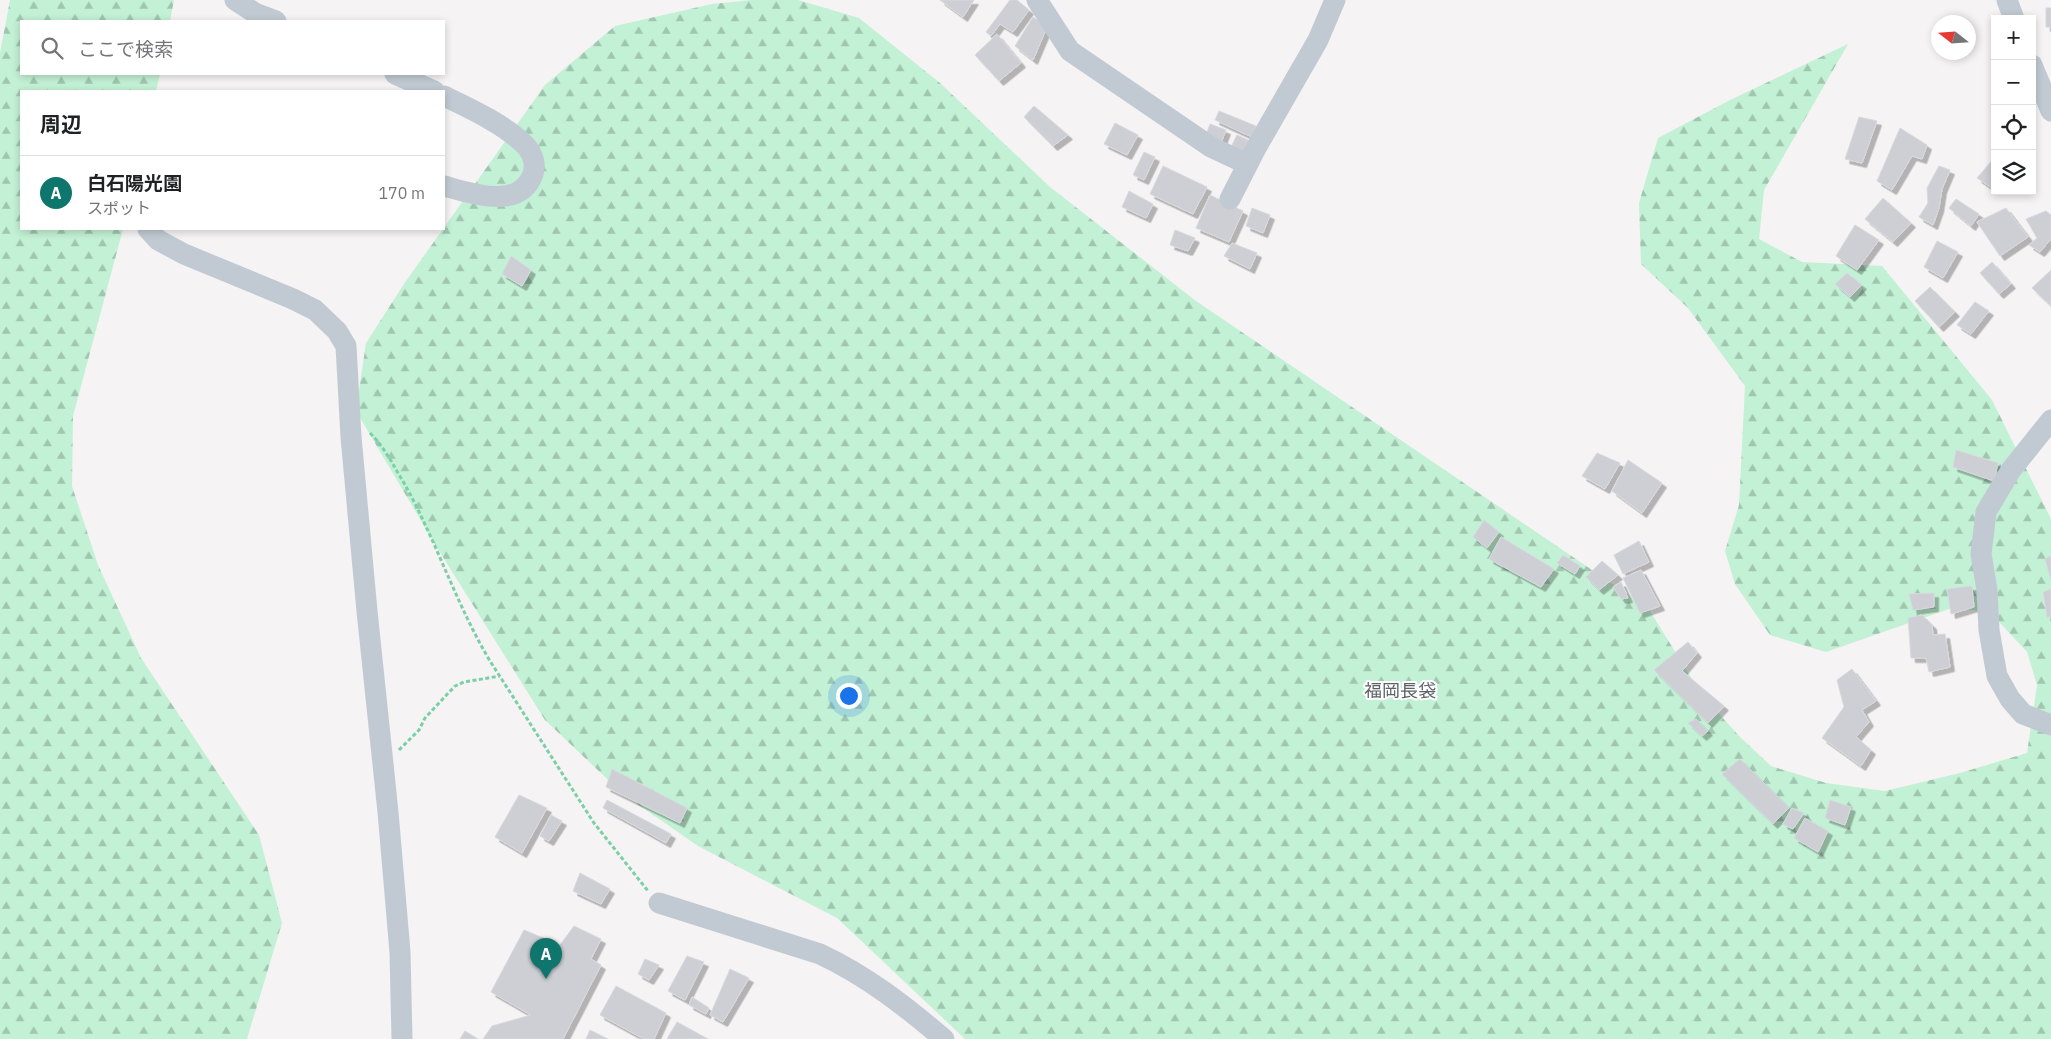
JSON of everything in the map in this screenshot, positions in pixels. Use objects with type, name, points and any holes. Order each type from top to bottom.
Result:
[{"type":"street","points":[[235,0],[274,20]]},
{"type":"street","points":[[1037,0],[1070,51],[1211,147],[1247,164]]},
{"type":"street","points":[[1230,199],[1247,164],[1318,40],[1334,0]]},
{"type":"street","points":[[2007,0],[2013,15]]},
{"type":"street","points":[[397,75],[432,90]]},
{"type":"street","points":[[2036,75],[2051,111]]},
{"type":"street","points":[[445,96],[468,108],[515,137],[526,146],[533,157],[535,168],[531,179],[524,188],[504,196],[494,197],[472,194],[445,186]]},
{"type":"street","points":[[149,230],[158,240],[184,254],[294,298],[315,310],[337,331],[346,346],[351,437],[384,767],[400,952],[402,1039]]},
{"type":"street","points":[[2051,420],[2011,470],[1986,512],[1981,554],[1987,590],[1989,630],[1996,676],[2010,699],[2023,714],[2051,725]]},
{"type":"street","points":[[658,903],[803,948],[835,961],[891,995],[944,1039]]},
{"type":"path","points":[[370,432],[383,446],[421,513],[476,638],[594,823],[637,880],[658,903]]},
{"type":"path","points":[[384,767],[419,730],[425,718],[455,686],[464,682],[500,676]]},
{"type":"green space","points":[[10,0],[174,0],[170,20],[20,20],[20,75],[160,75],[156,90],[20,90],[20,230],[123,230],[73,416],[72,486],[98,565],[141,658],[259,835],[282,923],[247,1039],[0,1039],[0,53]]},
{"type":"green space","points":[[751,0],[798,0],[859,18],[940,83],[1050,187],[1196,301],[1648,608],[1702,695],[1740,737],[1771,766],[1826,783],[1885,791],[1960,773],[2027,753],[2037,685],[2027,652],[1989,611],[1949,609],[1826,652],[1770,635],[1735,584],[1725,551],[1739,505],[1745,386],[1688,308],[1641,264],[1639,203],[1658,138],[1730,100],[1848,44],[1764,190],[1759,239],[1802,262],[1882,266],[1992,400],[2051,519],[2051,1039],[965,1039],[837,918],[698,846],[623,794],[545,720],[436,546],[356,411],[366,343],[404,284],[442,230],[445,230],[445,226],[545,85],[615,26],[712,4]]},
{"type":"building","points":[[940,0],[974,0],[963,17]]},
{"type":"building","points":[[1010,0],[1017,0],[1029,10],[1013,32],[1000,24],[991,36],[986,32]]},
{"type":"building","points":[[2046,8],[2051,8],[2051,27],[2046,27]]},
{"type":"building","points":[[1033,17],[1047,27],[1033,60],[1015,46]]},
{"type":"building","points":[[997,34],[1021,63],[999,81],[975,55]]},
{"type":"building","points":[[1034,106],[1068,135],[1053,146],[1024,117]]},
{"type":"building","points":[[1219,111],[1256,126],[1252,137],[1215,120]]},
{"type":"building","points":[[1859,117],[1877,121],[1862,163],[1845,159]]},
{"type":"building","points":[[1115,123],[1138,135],[1127,155],[1104,144]]},
{"type":"building","points":[[1210,124],[1226,130],[1221,143],[1206,135]]},
{"type":"building","points":[[1900,128],[1927,145],[1922,159],[1912,156],[1892,190],[1877,181]]},
{"type":"building","points":[[1237,135],[1248,140],[1243,153],[1231,147]]},
{"type":"building","points":[[1144,152],[1155,157],[1144,180],[1133,175]]},
{"type":"building","points":[[1991,162],[1991,187],[1977,178]]},
{"type":"building","points":[[1163,166],[1207,187],[1193,214],[1150,194]]},
{"type":"building","points":[[1939,166],[1950,170],[1942,189],[1939,208],[1933,225],[1919,217],[1928,203],[1927,188]]},
{"type":"building","points":[[1129,191],[1153,204],[1146,218],[1122,207]]},
{"type":"building","points":[[1210,195],[1243,211],[1229,242],[1196,228]]},
{"type":"building","points":[[1883,198],[1911,223],[1893,242],[1865,219]]},
{"type":"building","points":[[1956,199],[1979,214],[1971,226],[1949,208]]},
{"type":"building","points":[[1252,208],[1270,215],[1263,233],[1246,226]]},
{"type":"building","points":[[2006,208],[2028,237],[2000,256],[1977,222]]},
{"type":"building","points":[[2046,211],[2051,215],[2051,239],[2040,252],[2029,245],[2037,238],[2026,219]]},
{"type":"building","points":[[1855,225],[1879,240],[1857,270],[1836,256]]},
{"type":"building","points":[[1175,230],[1195,238],[1188,251],[1170,245]]},
{"type":"building","points":[[1937,241],[1958,252],[1943,278],[1924,267]]},
{"type":"building","points":[[1232,243],[1257,253],[1250,269],[1224,256]]},
{"type":"building","points":[[511,256],[531,270],[522,286],[502,274]]},
{"type":"building","points":[[1992,262],[2011,284],[1999,294],[1980,273]]},
{"type":"building","points":[[2051,270],[2051,306],[2032,288]]},
{"type":"building","points":[[1847,273],[1862,285],[1850,297],[1835,284]]},
{"type":"building","points":[[1930,287],[1955,312],[1939,327],[1915,301]]},
{"type":"building","points":[[1975,302],[1989,311],[1971,334],[1957,325]]},
{"type":"building","points":[[1956,450],[1998,463],[1994,481],[1953,467]]},
{"type":"building","points":[[1597,453],[1620,463],[1605,489],[1582,476]]},
{"type":"building","points":[[1628,460],[1662,483],[1642,513],[1612,491]]},
{"type":"building","points":[[1484,520],[1499,532],[1487,548],[1473,537]]},
{"type":"building","points":[[1501,537],[1554,569],[1541,587],[1489,559]]},
{"type":"building","points":[[1639,541],[1649,562],[1623,574],[1614,555]]},
{"type":"building","points":[[1563,555],[1580,566],[1575,574],[1557,563]]},
{"type":"building","points":[[2051,556],[2051,580],[2045,559]]},
{"type":"building","points":[[1602,561],[1618,575],[1599,590],[1586,577]]},
{"type":"building","points":[[1641,570],[1660,606],[1640,613],[1623,578]]},
{"type":"building","points":[[1621,582],[1628,598],[1621,599],[1613,587]]},
{"type":"building","points":[[1972,586],[1974,607],[1951,614],[1947,589]]},
{"type":"building","points":[[2051,589],[2051,617],[2047,617],[2043,592]]},
{"type":"building","points":[[1934,593],[1934,607],[1913,610],[1909,594]]},
{"type":"building","points":[[1922,615],[1932,625],[1933,635],[1945,634],[1950,667],[1929,672],[1926,658],[1911,658],[1908,618]]},
{"type":"building","points":[[1688,642],[1697,653],[1682,671],[1724,706],[1708,723],[1654,670]]},
{"type":"building","points":[[1852,669],[1876,701],[1862,710],[1869,722],[1856,737],[1871,750],[1861,766],[1822,738],[1844,707],[1837,680]]},
{"type":"building","points":[[1696,719],[1708,731],[1702,736],[1688,723]]},
{"type":"building","points":[[1740,759],[1789,808],[1773,824],[1722,774]]},
{"type":"building","points":[[612,769],[687,808],[680,823],[606,787]]},
{"type":"building","points":[[519,795],[547,808],[522,853],[495,837]]},
{"type":"building","points":[[607,800],[671,834],[666,843],[603,808]]},
{"type":"building","points":[[1830,800],[1851,807],[1845,825],[1825,818]]},
{"type":"building","points":[[1792,808],[1804,813],[1793,829],[1783,824]]},
{"type":"building","points":[[551,815],[562,821],[549,841],[540,836]]},
{"type":"building","points":[[1805,818],[1828,831],[1818,852],[1794,838]]},
{"type":"building","points":[[580,873],[610,889],[601,904],[573,891]]},
{"type":"building","points":[[574,926],[601,939],[591,959],[601,965],[563,1039],[483,1039],[492,1026],[531,1015],[491,992],[524,930],[560,945]]},
{"type":"building","points":[[687,956],[704,962],[685,1000],[668,991]]},
{"type":"building","points":[[645,959],[659,965],[649,980],[638,974]]},
{"type":"building","points":[[730,969],[749,978],[723,1022],[710,1015]]},
{"type":"building","points":[[616,986],[666,1013],[654,1039],[644,1039],[600,1015]]},
{"type":"building","points":[[692,997],[709,1008],[706,1014],[689,1005]]},
{"type":"building","points":[[677,1022],[708,1039],[667,1039]]},
{"type":"building","points":[[590,1030],[608,1039],[586,1039]]},
{"type":"building","points":[[465,1031],[478,1039],[460,1039]]},
{"type":"place","name":"白石陽光園","points":[[546,979]]},
{"type":"district","name":"福岡長袋","points":[[1400,691]]}]
